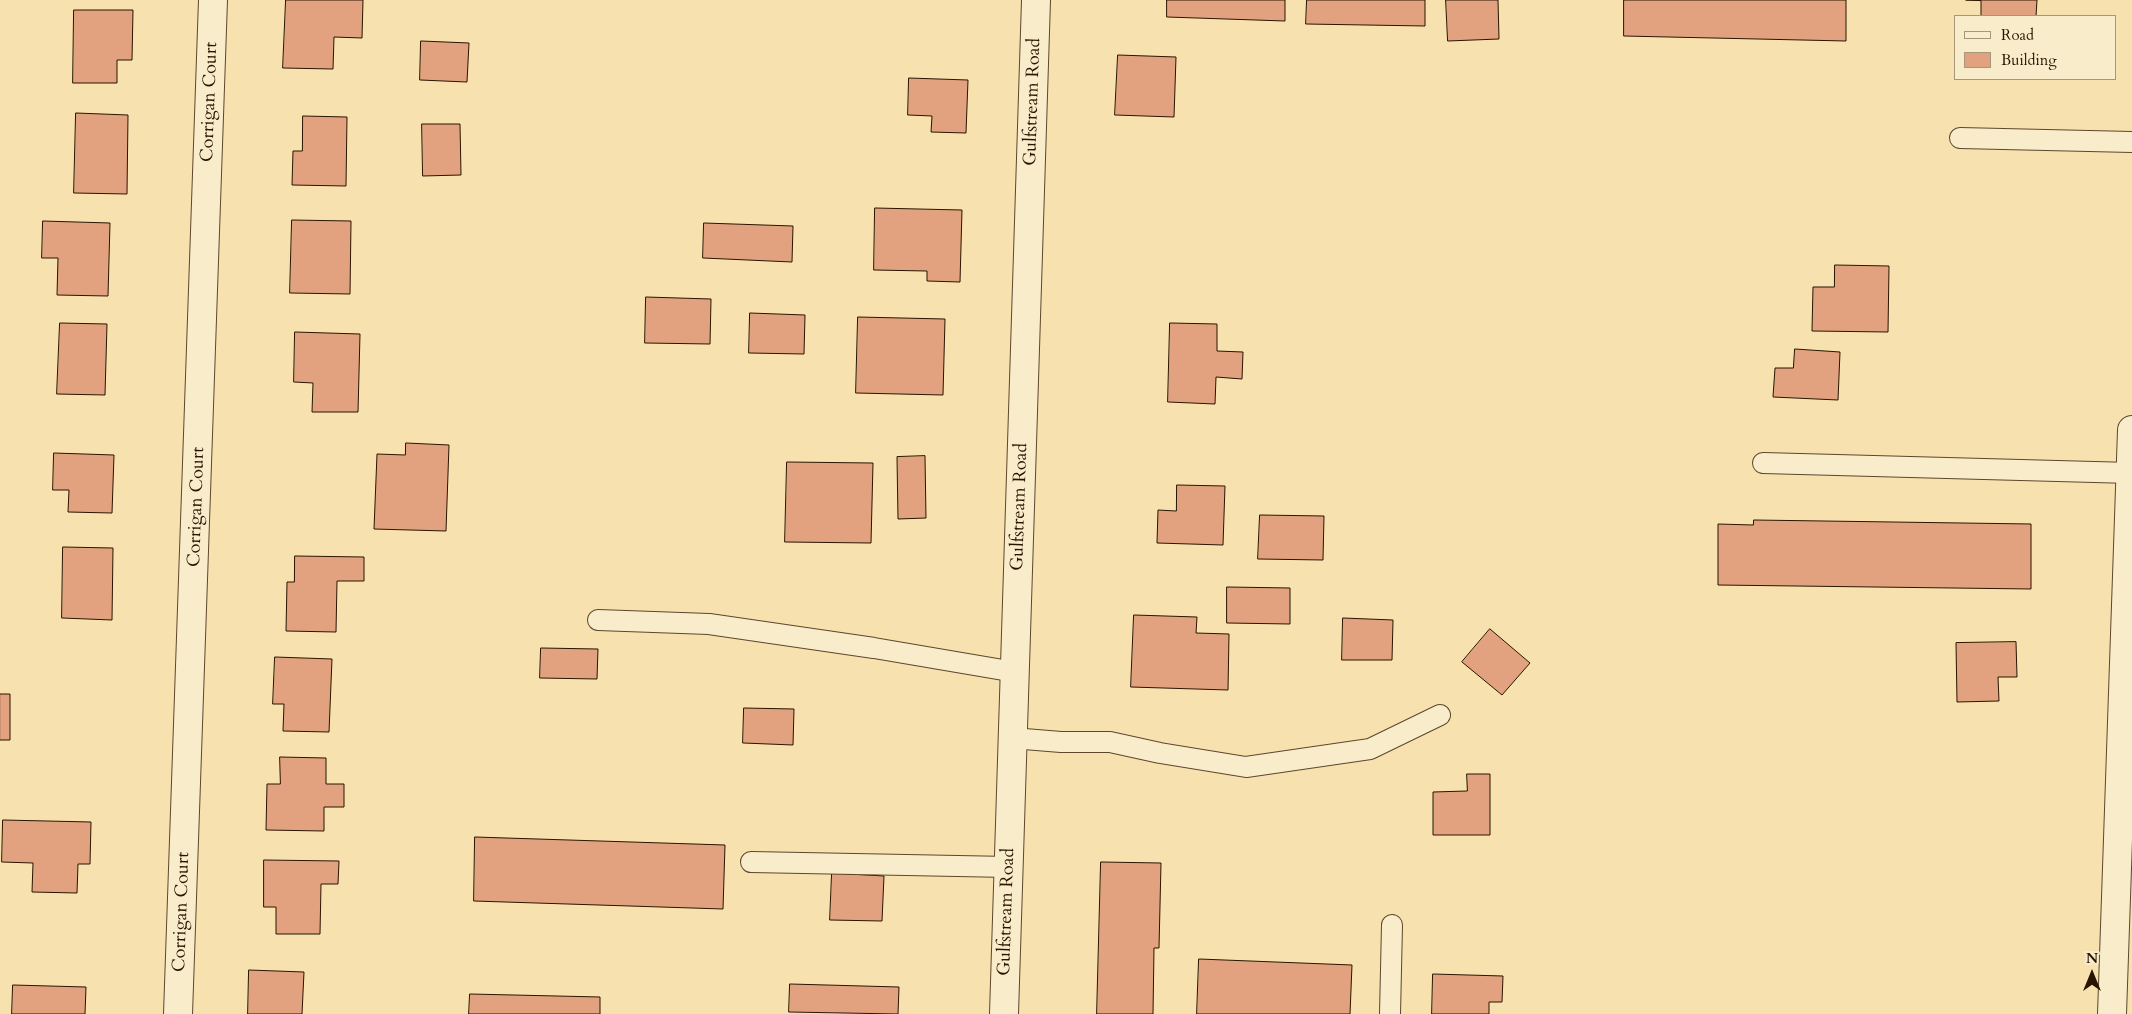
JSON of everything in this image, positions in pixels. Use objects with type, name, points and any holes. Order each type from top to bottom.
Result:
[{"type":"street","name":"Corrigan Court","points":[[178,1014],[213,0]]},
{"type":"street","name":"Gulfstream Road","points":[[1004,1014],[1036,0]]},
{"type":"street","points":[[2112,1014],[2127,745],[2132,430]]},
{"type":"lane","points":[[1960,138],[2132,142]]},
{"type":"lane","points":[[1763,463],[2131,473]]},
{"type":"lane","points":[[598,620],[709,624],[874,648],[1014,672]]},
{"type":"lane","points":[[1012,738],[1061,742],[1110,742],[1160,753],[1246,767],[1370,750],[1440,715]]},
{"type":"lane","points":[[751,862],[1008,866]]},
{"type":"lane","points":[[1390,1014],[1392,925]]},
{"type":"building","points":[[286,0],[363,0],[362,38],[334,37],[333,69],[283,68]]},
{"type":"building","points":[[1167,0],[1285,0],[1285,21],[1167,17]]},
{"type":"building","points":[[1307,0],[1425,0],[1425,26],[1306,24]]},
{"type":"building","points":[[1446,0],[1498,0],[1499,39],[1448,41]]},
{"type":"building","points":[[1624,0],[1846,0],[1846,41],[1624,36]]},
{"type":"building","points":[[1966,0],[2037,0],[2036,15],[1981,15],[1981,1]]},
{"type":"building","points":[[74,10],[133,10],[132,60],[117,60],[117,83],[73,83]]},
{"type":"building","points":[[421,41],[469,43],[467,82],[420,80]]},
{"type":"building","points":[[1118,55],[1176,57],[1174,117],[1115,115]]},
{"type":"building","points":[[909,78],[968,80],[966,133],[931,132],[932,116],[908,115]]},
{"type":"building","points":[[76,113],[128,115],[127,194],[74,193]]},
{"type":"building","points":[[303,116],[347,117],[346,186],[292,185],[293,151],[302,151]]},
{"type":"building","points":[[422,124],[460,124],[461,175],[423,176]]},
{"type":"building","points":[[875,208],[962,210],[960,282],[927,281],[927,271],[874,270]]},
{"type":"building","points":[[292,220],[351,221],[350,294],[290,293]]},
{"type":"building","points":[[43,221],[110,223],[108,296],[57,295],[58,258],[42,258]]},
{"type":"building","points":[[704,223],[793,226],[792,262],[703,258]]},
{"type":"building","points":[[1835,265],[1889,266],[1888,332],[1812,331],[1813,287],[1834,287]]},
{"type":"building","points":[[646,297],[711,299],[710,344],[645,343]]},
{"type":"building","points":[[750,313],[805,315],[804,354],[749,353]]},
{"type":"building","points":[[858,317],[945,319],[943,395],[856,393]]},
{"type":"building","points":[[60,323],[107,324],[105,395],[57,394]]},
{"type":"building","points":[[1170,323],[1217,324],[1217,351],[1243,352],[1242,379],[1216,377],[1215,404],[1168,402]]},
{"type":"building","points":[[295,332],[360,334],[358,412],[312,412],[313,383],[294,382]]},
{"type":"building","points":[[1795,349],[1840,352],[1838,400],[1773,397],[1775,368],[1793,368]]},
{"type":"building","points":[[406,443],[449,445],[446,531],[374,529],[377,454],[405,455]]},
{"type":"building","points":[[54,453],[114,455],[112,513],[68,512],[69,490],[53,490]]},
{"type":"building","points":[[925,456],[926,518],[898,519],[897,457]]},
{"type":"building","points":[[787,462],[873,463],[871,543],[785,542]]},
{"type":"building","points":[[1177,485],[1225,486],[1223,545],[1157,543],[1158,510],[1176,511]]},
{"type":"building","points":[[1260,515],[1324,516],[1323,560],[1258,559]]},
{"type":"building","points":[[1754,520],[2031,524],[2031,589],[1718,585],[1718,524],[1753,525]]},
{"type":"building","points":[[63,547],[113,548],[112,620],[62,618]]},
{"type":"building","points":[[295,556],[364,557],[364,581],[337,581],[336,632],[286,631],[287,582],[294,582]]},
{"type":"building","points":[[1227,587],[1290,588],[1290,624],[1227,623]]},
{"type":"building","points":[[1134,615],[1197,617],[1196,633],[1229,634],[1228,690],[1131,687]]},
{"type":"building","points":[[1343,618],[1393,620],[1392,660],[1342,660]]},
{"type":"building","points":[[1490,629],[1530,663],[1502,695],[1462,662]]},
{"type":"building","points":[[2016,642],[2017,677],[1998,677],[1999,701],[1957,702],[1956,643]]},
{"type":"building","points":[[541,648],[598,649],[597,679],[540,678]]},
{"type":"building","points":[[275,657],[332,659],[329,732],[283,731],[284,704],[273,704]]},
{"type":"building","points":[[0,694],[10,694],[10,740],[0,740]]},
{"type":"building","points":[[744,708],[794,709],[793,745],[743,743]]},
{"type":"building","points":[[280,757],[326,758],[326,784],[344,784],[344,807],[324,807],[324,831],[266,830],[267,784],[280,784]]},
{"type":"building","points":[[1467,774],[1490,774],[1490,835],[1433,835],[1433,792],[1467,791]]},
{"type":"building","points":[[3,820],[91,822],[90,864],[78,864],[77,893],[32,892],[33,863],[2,862]]},
{"type":"building","points":[[475,837],[725,845],[723,909],[474,901]]},
{"type":"building","points":[[264,860],[339,861],[338,884],[321,884],[320,934],[276,934],[276,907],[264,907]]},
{"type":"building","points":[[1101,862],[1161,863],[1159,948],[1154,948],[1153,1014],[1097,1014]]},
{"type":"building","points":[[832,873],[884,876],[882,921],[830,920]]},
{"type":"building","points":[[1199,959],[1352,965],[1350,1014],[1197,1014]]},
{"type":"building","points":[[249,970],[304,972],[302,1014],[248,1014]]},
{"type":"building","points":[[1433,974],[1503,976],[1502,1002],[1489,1002],[1489,1014],[1432,1014]]},
{"type":"building","points":[[790,984],[899,987],[898,1014],[789,1012]]},
{"type":"building","points":[[13,985],[86,987],[85,1014],[12,1014]]},
{"type":"building","points":[[470,994],[600,997],[600,1014],[469,1014]]}]
